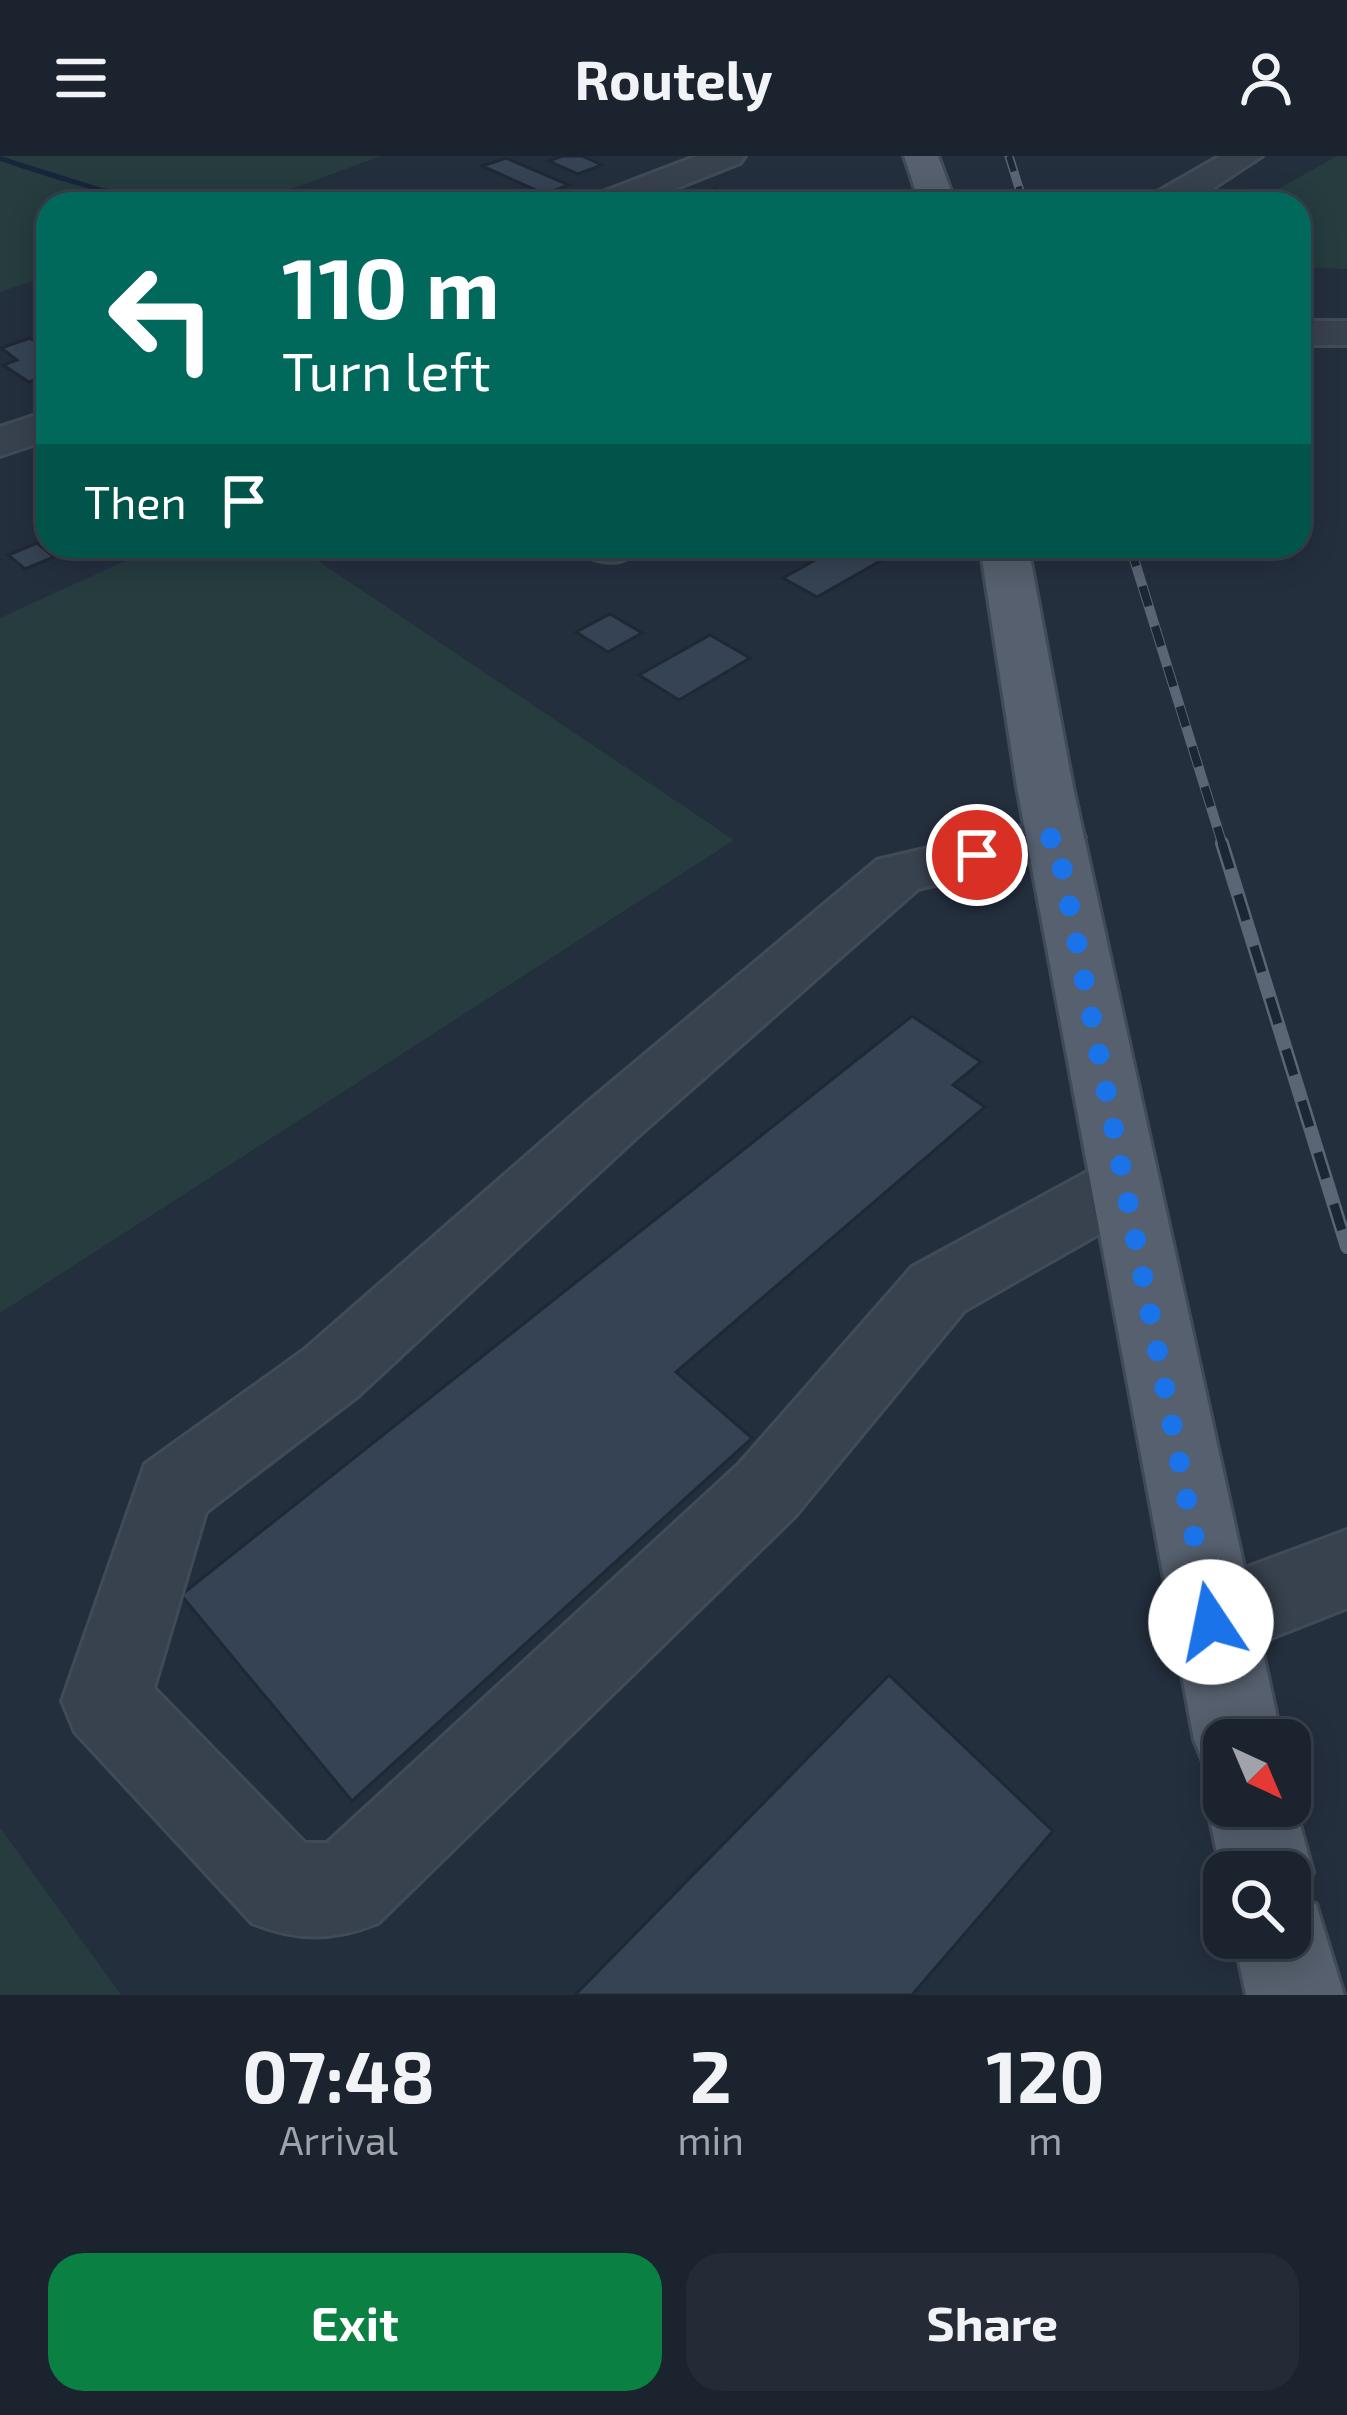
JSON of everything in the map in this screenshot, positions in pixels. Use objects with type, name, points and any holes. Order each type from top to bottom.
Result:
[{"type":"main road","points":[[921,156],[934,192]]},
{"type":"main road","points":[[1006,558],[1056,837],[1233,1719]]},
{"type":"main road","points":[[1286,1959],[1294,1995]]},
{"type":"street","points":[[634,192],[725,156]]},
{"type":"street","points":[[1184,192],[1245,156]]},
{"type":"street","points":[[1311,333],[1347,333]]},
{"type":"street","points":[[0,443],[36,429]]},
{"type":"street","points":[[1056,837],[898,874],[613,1119],[331,1373],[173,1490],[106,1701],[285,1890],[345,1890],[767,1490],[938,1289],[1125,1185]]},
{"type":"street","points":[[1211,1622],[1347,1569]]},
{"type":"green space","points":[[0,156],[381,156],[283,192],[36,192],[36,280],[0,292]]},
{"type":"green space","points":[[1337,156],[1347,156],[1347,269],[1311,268],[1311,192],[1273,192]]},
{"type":"green space","points":[[132,558],[314,558],[734,840],[0,1313],[0,618]]},
{"type":"green space","points":[[0,1828],[121,1995],[0,1995]]},
{"type":"building","points":[[582,156],[602,165],[578,174],[549,161]]},
{"type":"building","points":[[506,158],[569,185],[540,192],[482,166]]},
{"type":"building","points":[[30,338],[36,342],[36,379],[29,382],[3,365],[17,360],[1,348]]},
{"type":"building","points":[[36,543],[36,558],[52,558],[25,569],[8,555]]},
{"type":"building","points":[[819,558],[882,560],[817,597],[783,578]]},
{"type":"building","points":[[610,614],[642,633],[608,652],[576,632]]},
{"type":"building","points":[[710,635],[750,658],[679,700],[639,675]]},
{"type":"building","points":[[912,1016],[981,1062],[953,1085],[985,1107],[676,1372],[752,1438],[352,1801],[181,1595]]},
{"type":"building","points":[[889,1675],[1053,1831],[912,1995],[575,1995]]},
{"type":"waterway","points":[[0,158],[108,192]]},
{"type":"railway","points":[[1009,156],[1020,192]]},
{"type":"railway","points":[[1134,558],[1223,846]]},
{"type":"railway","points":[[1222,843],[1347,1247]]},
{"type":"route","points":[[977,855],[1056,837],[1211,1622]]}]
